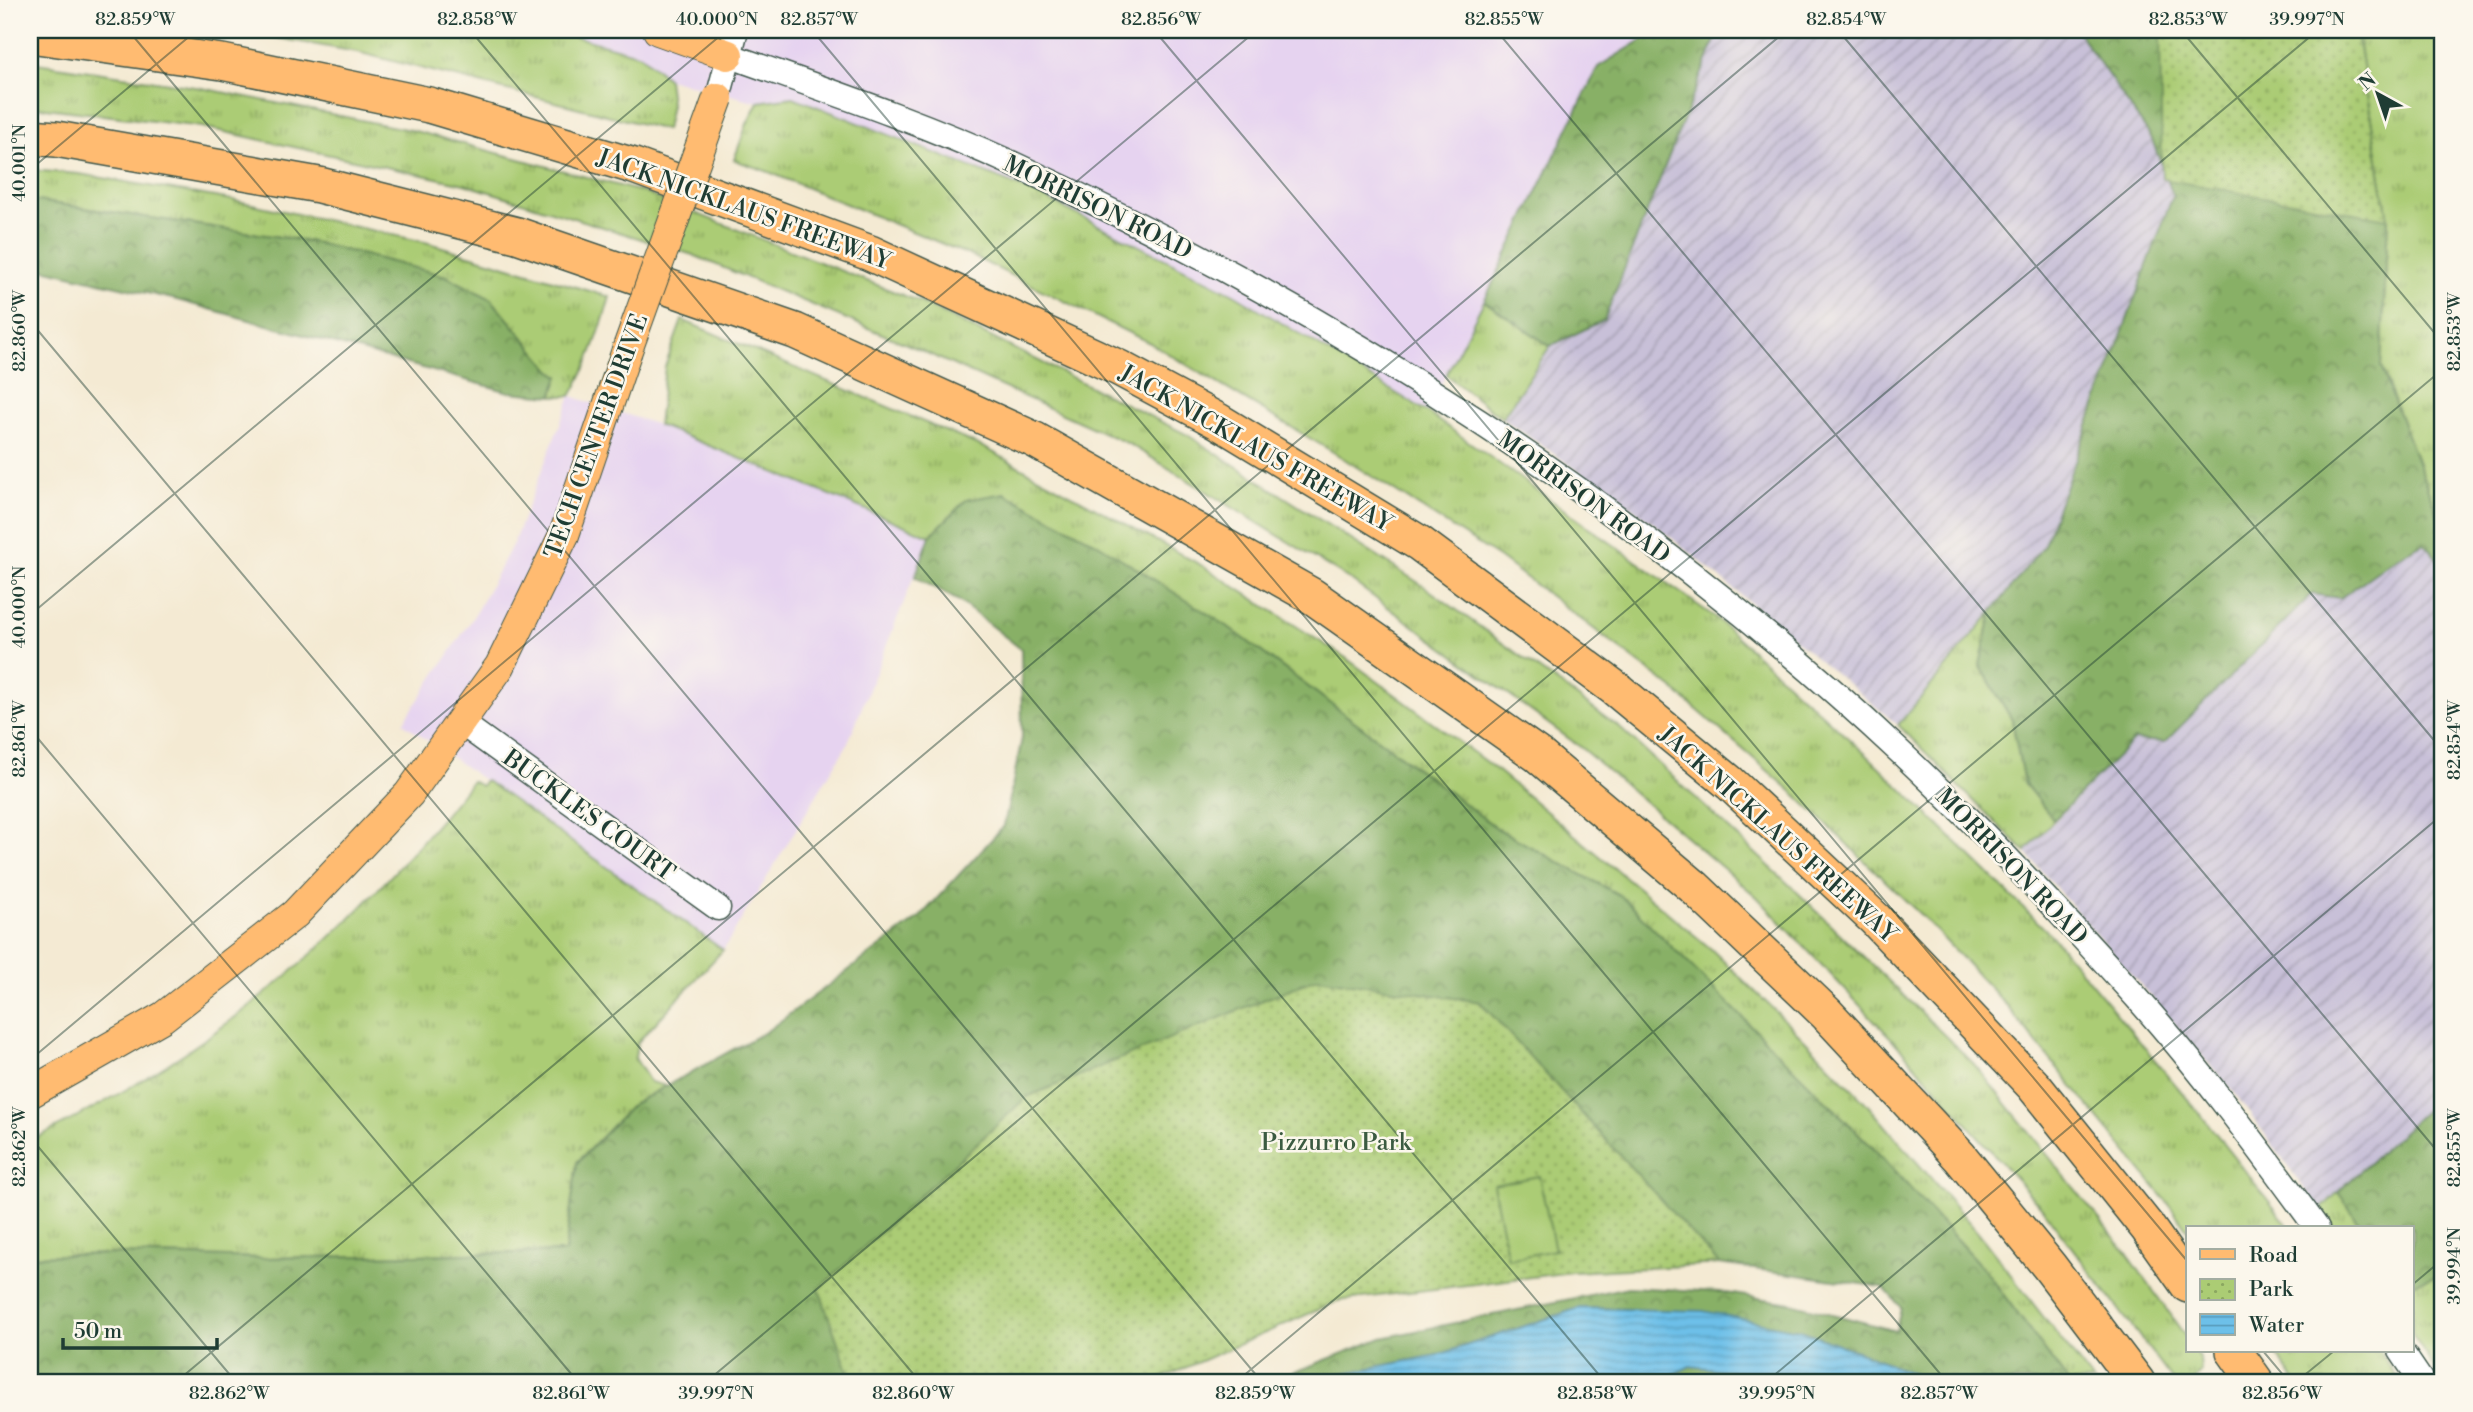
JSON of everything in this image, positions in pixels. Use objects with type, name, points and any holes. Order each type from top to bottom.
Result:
[{"type":"highway","name":"JACK NICKLAUS FREEWAY","points":[[30,35],[222,62],[429,105],[634,166],[870,253],[1119,368],[1219,421],[1419,543],[1616,689],[1730,783],[1875,919],[2035,1086],[2147,1227],[2186,1282]]},
{"type":"highway","points":[[30,137],[56,139],[319,185],[517,235],[795,331],[1035,440],[1312,596],[1538,755],[1694,887],[1827,1014],[1959,1157],[2049,1266],[2137,1382]]},
{"type":"highway","points":[[2235,1352],[2256,1382]]},
{"type":"main road","name":"MORRISON ROAD","points":[[658,30],[732,42]]},
{"type":"main road","name":"TECH CENTER DRIVE","points":[[30,1093],[163,1017],[295,914],[409,794],[500,666],[564,536],[626,353],[718,98]]},
{"type":"street","name":"TECH CENTER DRIVE","points":[[718,98],[732,42]]},
{"type":"street","name":"MORRISON ROAD","points":[[732,42],[1008,162],[1154,232],[1327,326],[1452,403],[1600,505],[1722,598],[1803,665],[1900,752],[2032,883],[2140,1001],[2241,1124],[2317,1226]]},
{"type":"street","name":"BUCKLES COURT","points":[[460,722],[718,908]]},
{"type":"street","points":[[2402,1352],[2422,1382]]},
{"type":"shaded area","points":[[552,30],[1653,30],[1650,35],[1598,67],[1427,412],[1234,294],[1032,192],[793,97],[758,102],[668,79],[641,55]]},
{"type":"shaded area","points":[[1719,30],[2077,30],[2151,137],[2173,195],[2044,545],[1898,725],[1655,524],[1502,418],[1550,346],[1604,320]]},
{"type":"shaded area","points":[[571,396],[658,425],[930,536],[847,745],[723,950],[403,723],[471,621],[513,544]]},
{"type":"shaded area","points":[[2424,543],[2443,565],[2443,1094],[2320,1210],[2236,1095],[2025,852],[2134,740],[2166,742],[2312,594],[2340,598],[2400,555]]},
{"type":"green space","points":[[232,30],[552,30],[641,55],[668,79],[671,104],[666,130],[357,52]]},
{"type":"green space","points":[[1653,30],[1719,30],[1604,320],[1550,346],[1484,301],[1598,67],[1650,35]]},
{"type":"green space","points":[[2077,30],[2356,30],[2388,219],[2381,367],[2443,529],[2443,565],[2424,543],[2400,555],[2340,598],[2312,594],[2165,742],[2134,740],[2054,820],[2024,783],[2012,720],[1980,665],[1992,612],[2044,545],[2173,195],[2151,137]]},
{"type":"green space","points":[[2160,30],[2356,30],[2388,219],[2162,179]]},
{"type":"green space","points":[[2356,30],[2443,30],[2443,529],[2381,367],[2388,219]]},
{"type":"green space","points":[[30,62],[202,88],[415,131],[642,192],[920,302],[1186,434],[1425,587],[1620,728],[1796,891],[1974,1064],[2126,1252],[2186,1337],[2186,1352],[2196,1352],[2200,1357],[2201,1371],[2193,1382],[2174,1382],[2041,1207],[1891,1038],[1757,897],[1579,746],[1349,579],[1129,444],[916,348],[693,255],[464,184],[202,127],[30,106]]},
{"type":"green space","points":[[793,97],[1033,192],[1234,294],[1427,412],[1716,618],[1870,758],[2051,935],[2205,1120],[2288,1226],[2186,1226],[2186,1228],[2004,1003],[1925,919],[1796,795],[1672,688],[1500,558],[1338,455],[1150,343],[974,257],[734,160],[758,102]]},
{"type":"green space","points":[[30,170],[79,174],[238,201],[429,243],[610,297],[594,348],[571,396],[552,396],[559,376],[491,299],[446,276],[313,242],[30,200]]},
{"type":"green space","points":[[30,200],[313,242],[446,276],[491,299],[559,376],[552,396],[509,392],[177,300],[30,266]]},
{"type":"green space","points":[[1484,301],[1550,346],[1502,418],[1446,375]]},
{"type":"green space","points":[[682,320],[985,448],[1201,565],[1346,658],[1494,768],[1710,948],[1801,1036],[1865,1102],[1979,1234],[2094,1382],[2068,1382],[1988,1274],[1878,1153],[1621,896],[1498,829],[1227,626],[966,500],[930,536],[658,425],[665,367]]},
{"type":"green space","points":[[1004,493],[1095,542],[1227,626],[1498,829],[1621,896],[1878,1153],[1988,1274],[2068,1382],[1932,1382],[1803,1331],[1631,1309],[1579,1308],[1438,1355],[1335,1375],[1321,1382],[1269,1382],[1382,1338],[1628,1287],[1720,1292],[1791,1303],[1896,1331],[1901,1307],[1883,1287],[1719,1264],[1480,1002],[1317,978],[1027,1097],[819,1289],[852,1382],[30,1382],[30,1256],[116,1254],[264,1258],[565,1252],[577,1163],[633,1104],[767,1031],[920,917],[1004,826],[1022,738],[1021,649],[959,601],[915,577],[930,536],[966,500]]},
{"type":"green space","points":[[1992,612],[1980,665],[2012,720],[2024,783],[2054,820],[2025,852],[1898,725]]},
{"type":"green space","points":[[485,780],[723,950],[637,1043],[635,1058],[650,1082],[666,1086],[633,1104],[577,1162],[565,1252],[264,1258],[116,1254],[30,1256],[30,1141],[148,1076],[251,1005],[330,937],[368,900],[439,822],[472,781],[481,786]]},
{"type":"green space","name":"Pizzurro Park","points":[[1317,978],[1480,1002],[1719,1264],[1572,1272],[1338,1301],[1153,1382],[852,1382],[819,1289],[1027,1097]]},
{"type":"green space","points":[[2443,1094],[2443,1274],[2414,1283],[2414,1226],[2362,1226],[2338,1192]]},
{"type":"green space","points":[[1539,1176],[1555,1250],[1508,1259],[1493,1185]]},
{"type":"green space","points":[[2338,1192],[2362,1226],[2332,1226],[2320,1210]]},
{"type":"green space","points":[[2443,1274],[2443,1382],[2414,1337],[2414,1283]]},
{"type":"green space","points":[[2275,1352],[2381,1352],[2400,1382],[2296,1382]]},
{"type":"green space","points":[[1690,1366],[1776,1376],[1786,1382],[1659,1382]]},
{"type":"water","points":[[1579,1308],[1703,1311],[1803,1331],[1932,1382],[1786,1382],[1776,1376],[1690,1366],[1659,1382],[1321,1382],[1335,1375],[1438,1355]]}]
